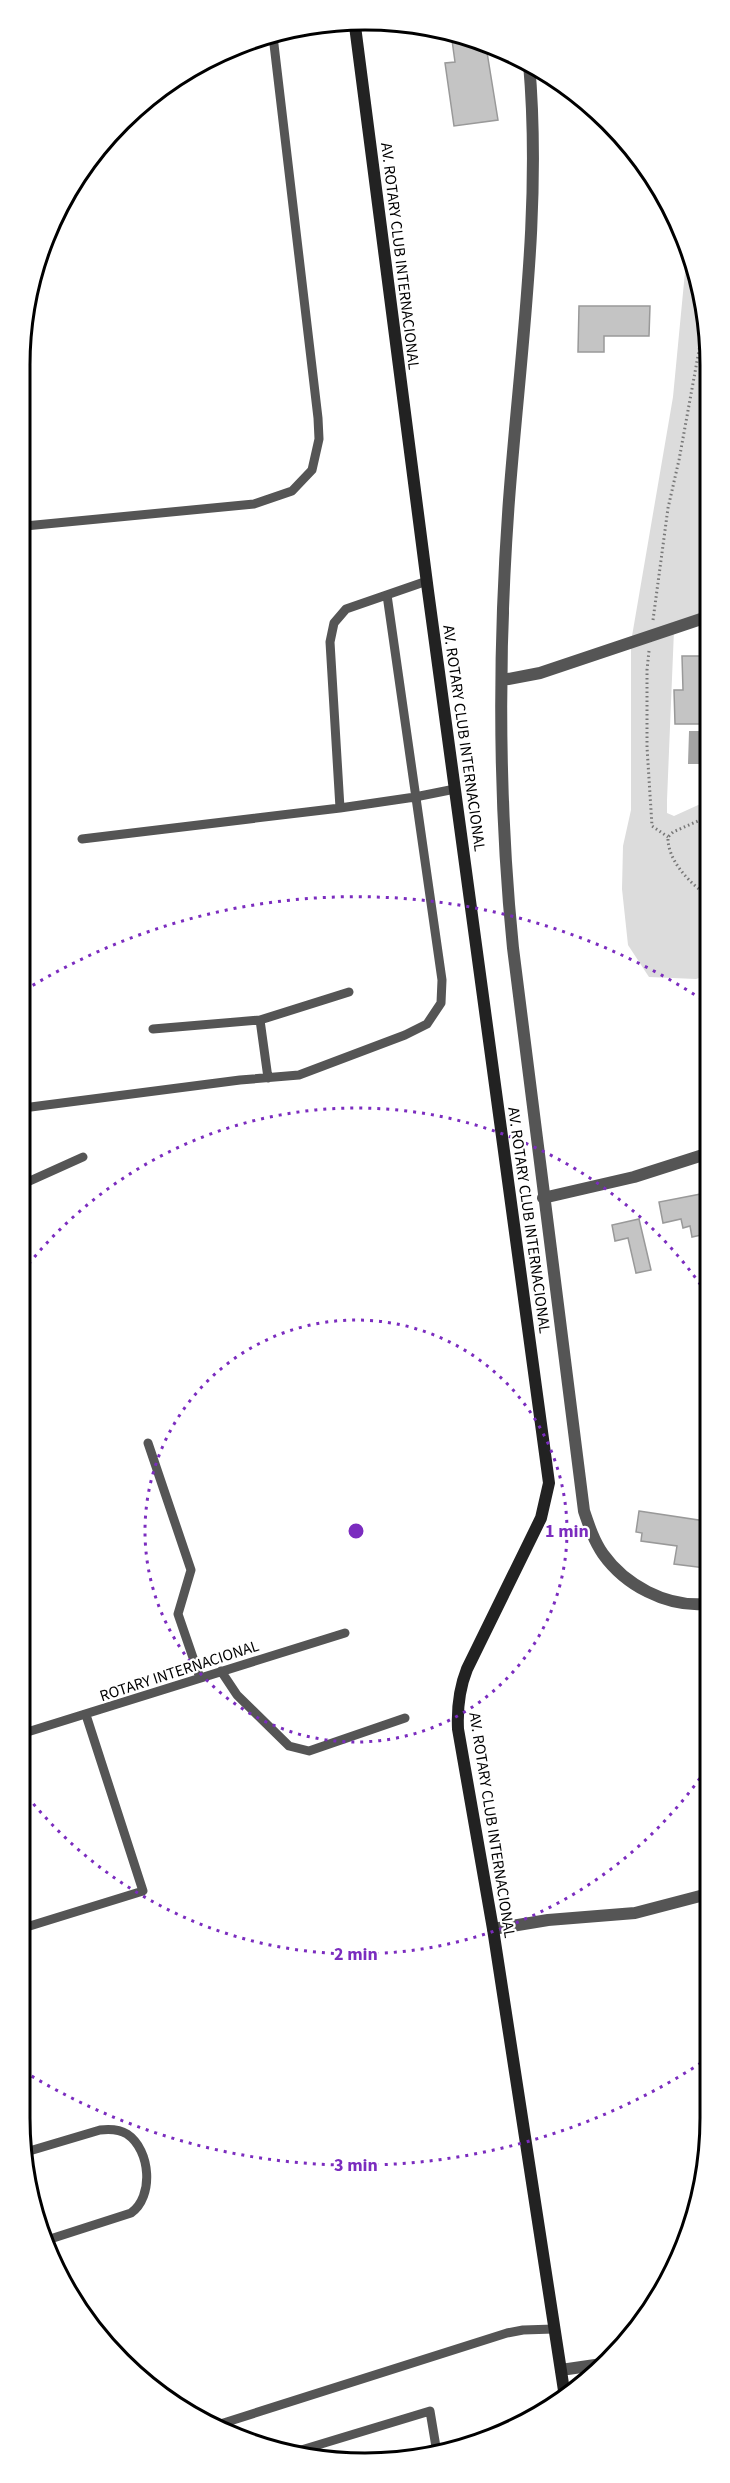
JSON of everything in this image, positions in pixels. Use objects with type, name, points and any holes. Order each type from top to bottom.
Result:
[{"type":"main road","name":"AV. ROTARY CLUB INTERNACIONAL","points":[[356,30],[549,1483],[541,1518],[467,1669],[459,1689],[457,1708],[458,1729],[493,1929],[564,2388]]},
{"type":"street","points":[[530,74],[534,156],[533,221],[509,503],[502,680],[501,770],[508,899],[543,1198],[584,1511],[602,1553],[613,1566],[639,1587],[670,1601],[700,1604]]},
{"type":"street","points":[[502,680],[540,673],[700,619]]},
{"type":"street","points":[[543,1198],[634,1177],[700,1156]]},
{"type":"street","points":[[493,1929],[548,1920],[635,1913],[700,1896]]},
{"type":"street","points":[[561,2370],[591,2366]]},
{"type":"lane","points":[[30,526],[254,504],[292,491],[312,470],[319,439],[318,418],[274,42]]},
{"type":"lane","points":[[340,808],[330,642],[334,623],[345,609],[427,580]]},
{"type":"lane","points":[[30,1107],[299,1075],[405,1035],[427,1024],[441,1003],[442,980],[387,595]]},
{"type":"lane","points":[[82,839],[340,808],[455,789]]},
{"type":"lane","points":[[153,1029],[260,1020],[349,993]]},
{"type":"lane","points":[[260,1020],[268,1078]]},
{"type":"lane","points":[[30,1181],[83,1157]]},
{"type":"lane","points":[[148,1443],[191,1570],[178,1614],[200,1677]]},
{"type":"lane","name":"ROTARY INTERNACIONAL","points":[[30,1731],[345,1633]]},
{"type":"lane","points":[[221,1671],[237,1695],[289,1746],[298,1750],[309,1751],[405,1718]]},
{"type":"lane","points":[[30,1926],[143,1891],[86,1715]]},
{"type":"lane","points":[[32,2150],[100,2130],[112,2129],[126,2133],[135,2141],[142,2156],[146,2174],[146,2192],[139,2207],[131,2213],[53,2238]]},
{"type":"lane","points":[[226,2422],[507,2333],[554,2329]]},
{"type":"lane","points":[[308,2448],[430,2411],[436,2446]]},
{"type":"path","points":[[668,837],[652,826],[647,747],[647,670],[668,508],[699,349]]},
{"type":"path","points":[[668,837],[700,820]]},
{"type":"path","points":[[668,837],[667,848],[689,880],[700,889]]},
{"type":"shaded area","points":[[685,267],[694,300],[700,365],[700,616],[674,630],[667,813],[674,816],[700,804],[700,978],[696,979],[649,977],[628,945],[622,889],[623,846],[631,810],[631,642],[673,397]]},
{"type":"shaded area","points":[[689,731],[700,731],[700,764],[688,764]]},
{"type":"building","points":[[452,41],[487,54],[498,120],[454,126],[445,63],[455,62]]},
{"type":"building","points":[[579,306],[650,306],[649,336],[604,336],[604,352],[578,352]]},
{"type":"building","points":[[682,656],[700,656],[700,724],[675,724],[674,690],[683,690]]},
{"type":"building","points":[[700,1194],[700,1235],[692,1237],[690,1226],[683,1228],[681,1219],[663,1223],[659,1202]]},
{"type":"building","points":[[639,1219],[651,1270],[636,1273],[628,1238],[615,1241],[612,1225]]},
{"type":"building","points":[[639,1511],[700,1520],[700,1567],[674,1564],[677,1546],[641,1541],[642,1533],[636,1532]]}]
